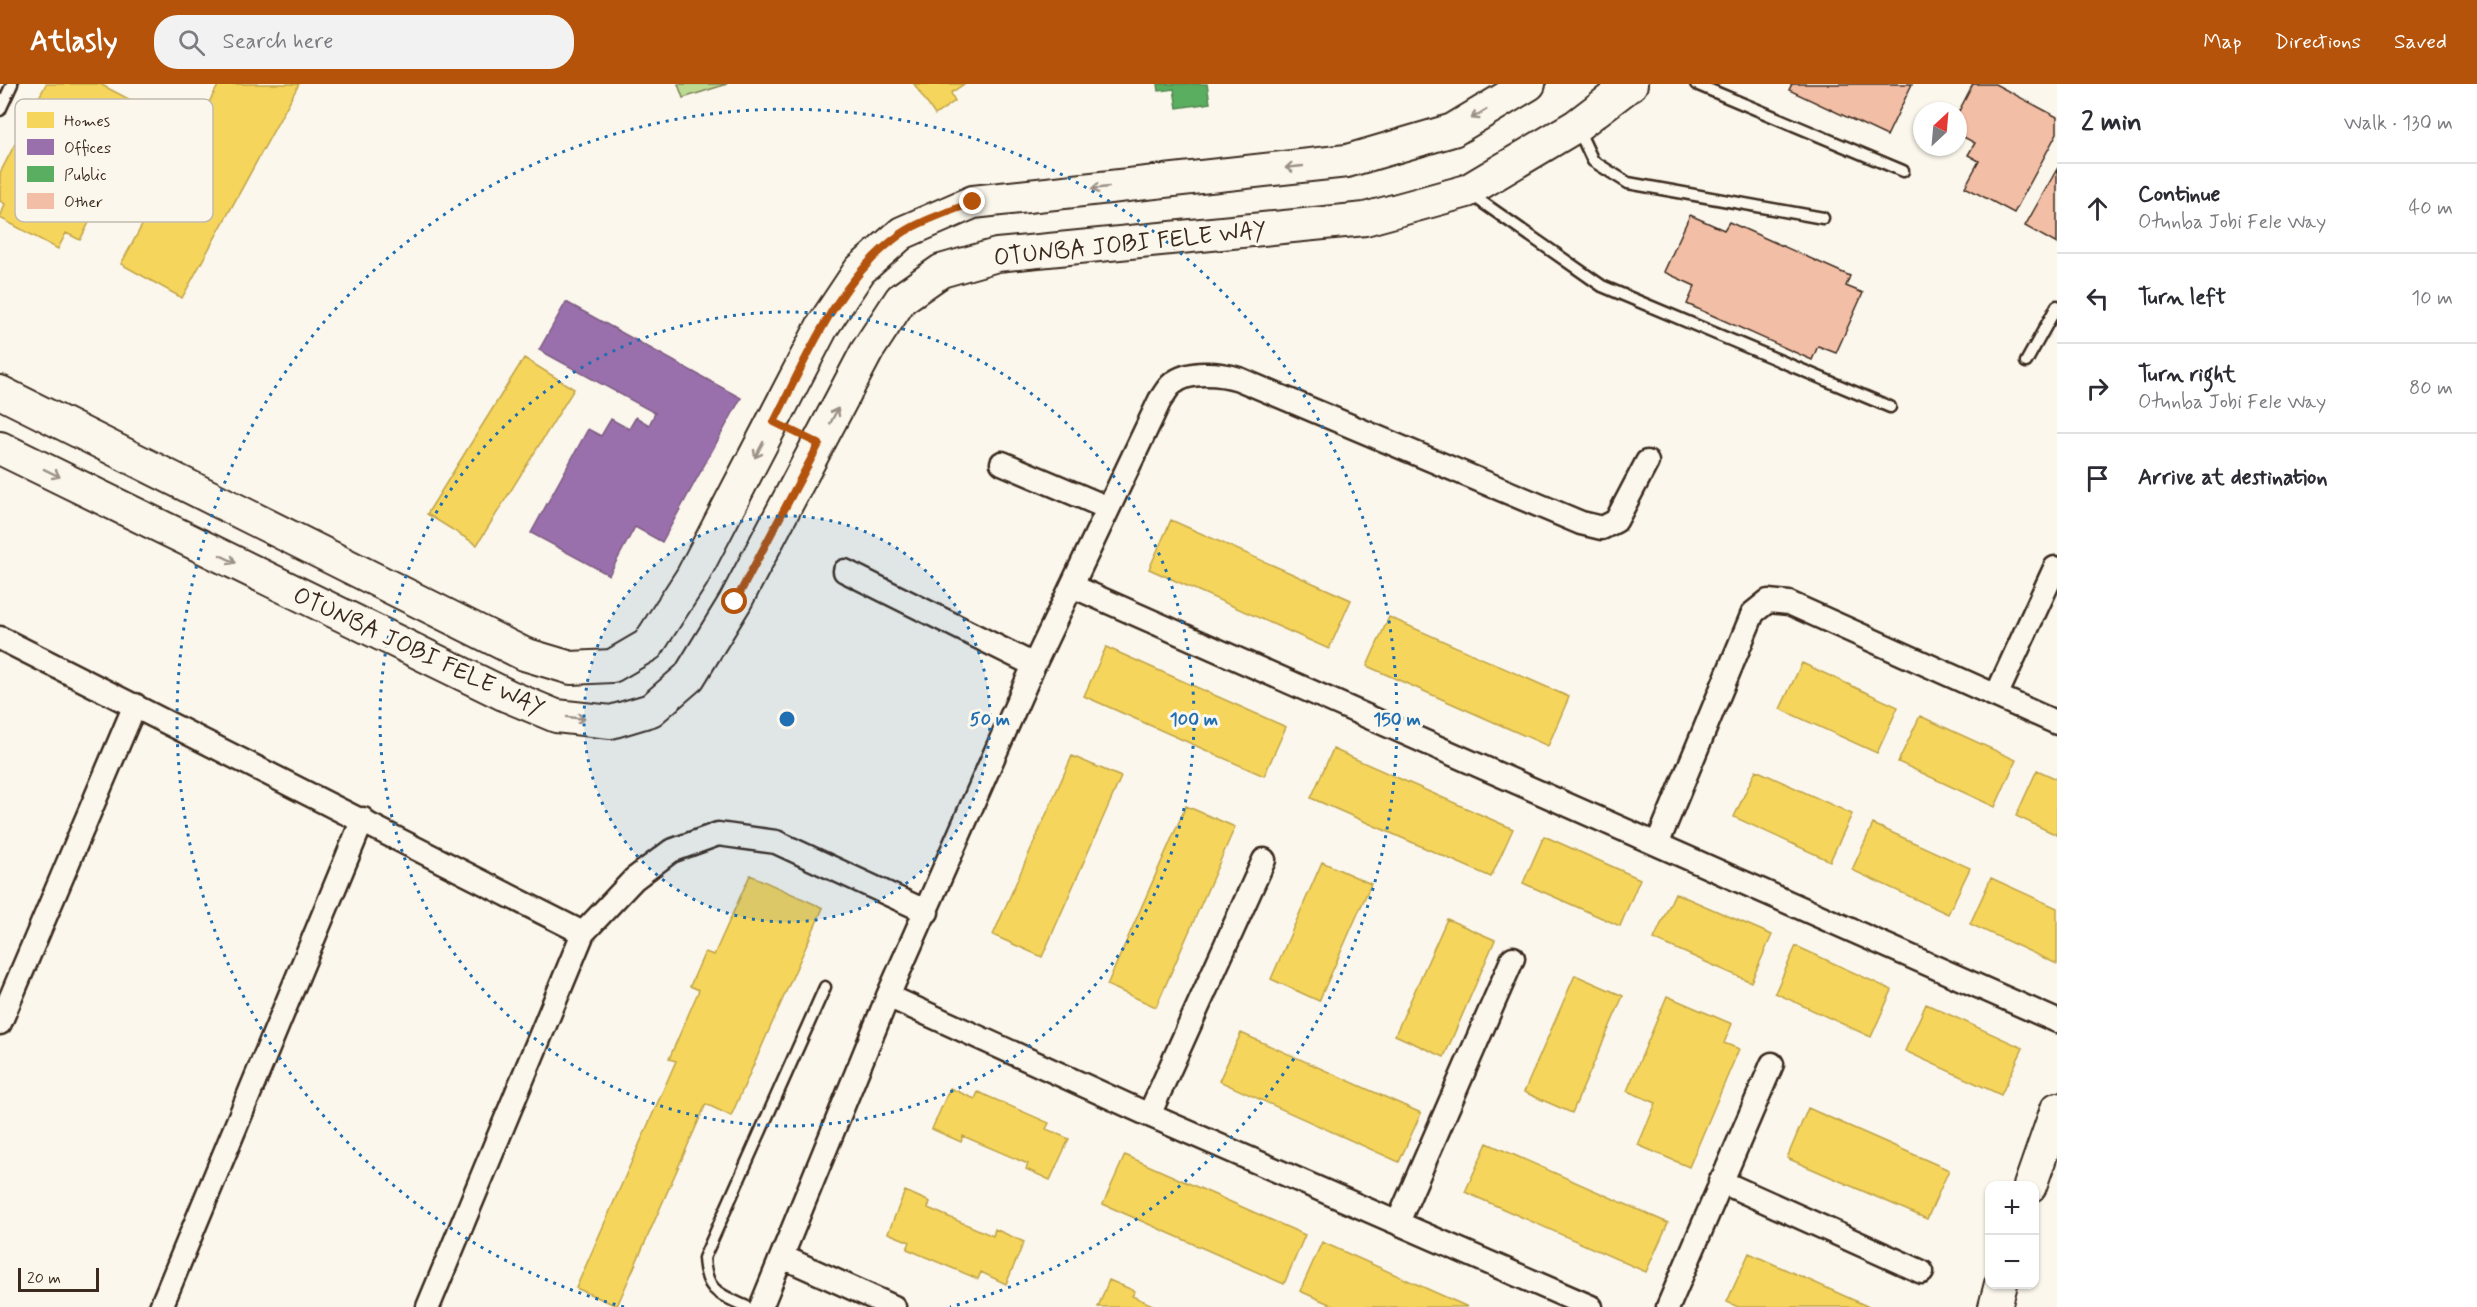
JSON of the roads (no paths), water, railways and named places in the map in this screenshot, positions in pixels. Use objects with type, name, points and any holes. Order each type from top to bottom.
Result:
[{"type":"street","name":"OTUNBA JOBI FELE WAY","points":[[0,392],[524,654],[571,668],[612,666],[648,645],[692,577],[822,327],[860,270],[902,233],[973,202],[1347,161],[1453,130],[1529,84]]},
{"type":"street","name":"OTUNBA JOBI FELE WAY","points":[[0,448],[508,696],[556,716],[610,722],[651,710],[689,677],[735,602],[867,351],[901,299],[941,271],[998,255],[1365,219],[1467,191],[1576,126],[1631,84]]},
{"type":"street","points":[[761,1307],[888,996],[1034,665],[1160,400],[1173,383],[1198,374],[1219,372],[1581,523],[1602,528],[1616,521],[1647,462]]},
{"type":"street","points":[[774,422],[819,444]]},
{"type":"street","points":[[1002,463],[1108,508]]},
{"type":"street","points":[[1996,696],[2055,568]]},
{"type":"street","points":[[844,572],[1034,665]]},
{"type":"street","points":[[1072,586],[1658,842],[2057,1021]]},
{"type":"street","points":[[1658,842],[1753,613],[1768,601],[1788,603],[2057,723]]},
{"type":"street","points":[[0,638],[363,819],[583,933]]},
{"type":"street","points":[[0,1023],[135,705]]},
{"type":"street","points":[[161,1307],[363,819]]},
{"type":"street","points":[[428,1307],[583,933],[634,879],[671,851],[718,834],[776,842],[927,912]]},
{"type":"street","points":[[1149,1115],[1264,860]]},
{"type":"street","points":[[1398,1222],[1513,958]]},
{"type":"street","points":[[888,996],[1149,1115],[1591,1307]]},
{"type":"street","points":[[1668,1307],[1772,1064]]},
{"type":"street","points":[[2031,1181],[2057,1109]]},
{"type":"street","points":[[1720,1181],[1922,1272]]},
{"type":"street","points":[[783,1257],[894,1307]]},
{"type":"street","points":[[1995,1307],[2000,1289]]},
{"type":"lane","points":[[0,110],[12,84]]},
{"type":"lane","points":[[1696,84],[1903,171]]},
{"type":"lane","points":[[1576,126],[1593,161],[1628,183],[1822,218]]},
{"type":"lane","points":[[1467,191],[1602,286],[1890,406]]},
{"type":"lane","points":[[2026,362],[2057,306]]},
{"type":"lane","points":[[747,1307],[715,1292],[705,1275],[704,1258],[825,987]]}]
